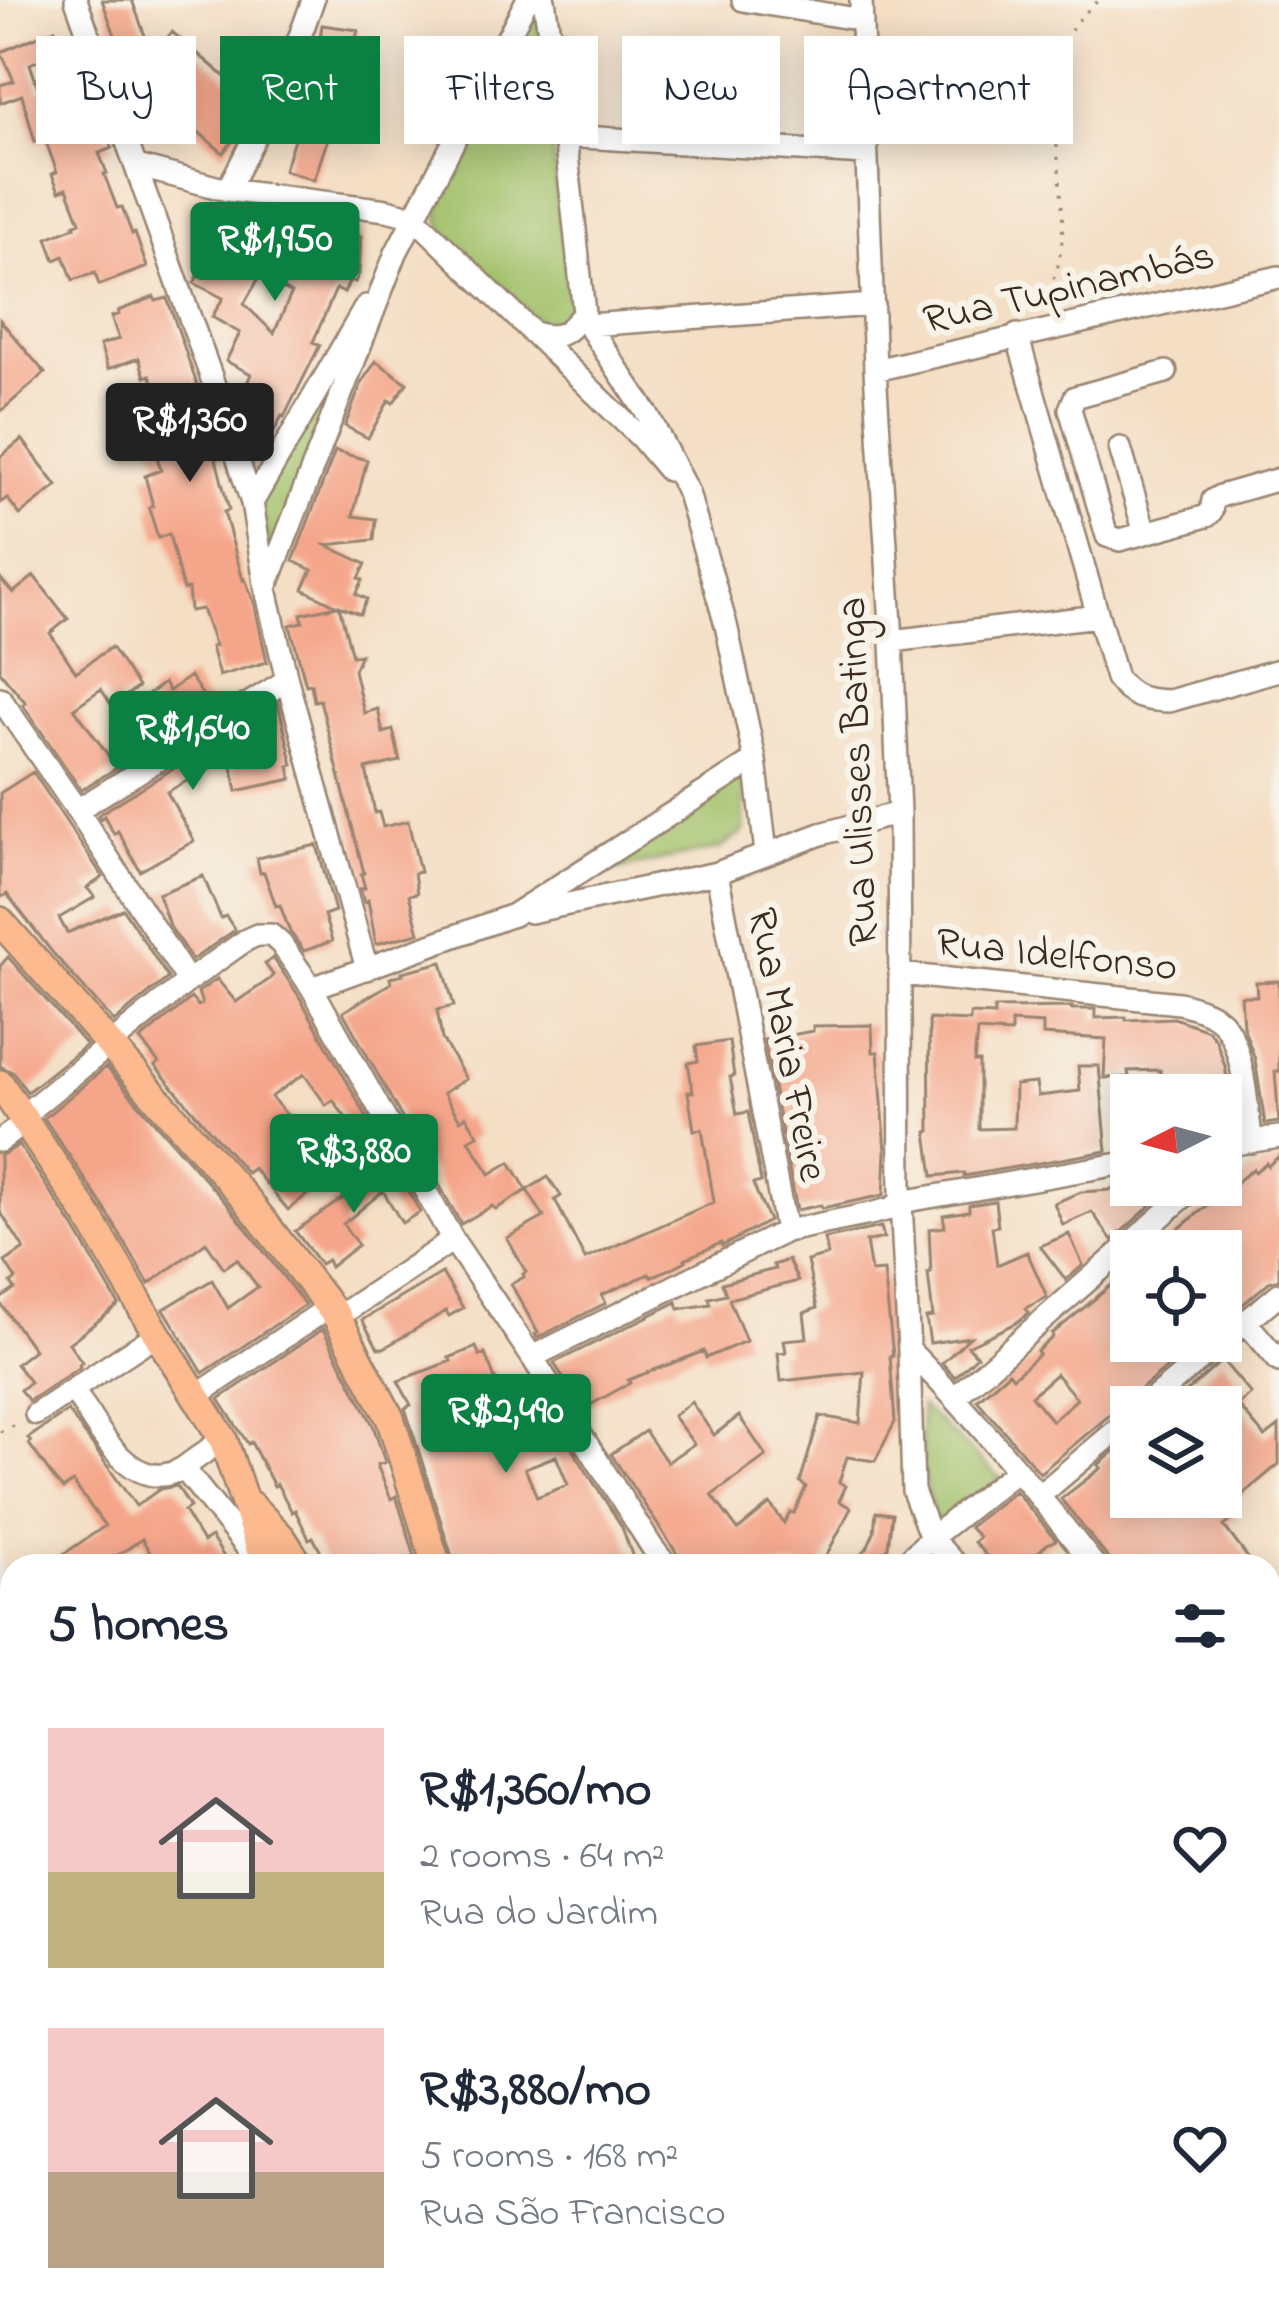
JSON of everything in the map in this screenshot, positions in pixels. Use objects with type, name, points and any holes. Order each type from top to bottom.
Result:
[{"type":"main road","points":[[0,921],[246,1199],[333,1312],[390,1418],[433,1554]]},
{"type":"main road","points":[[0,1084],[90,1219],[223,1439],[260,1554]]},
{"type":"main road","points":[[243,1498],[292,1554]]},
{"type":"street","points":[[76,0],[252,502],[287,680],[367,969]]},
{"type":"street","points":[[227,190],[280,90],[314,0]]},
{"type":"street","points":[[252,502],[396,253],[527,0]]},
{"type":"street","points":[[544,0],[550,36]]},
{"type":"street","points":[[743,0],[861,10]]},
{"type":"street","name":"Rua Ulisses Batinga","points":[[861,10],[899,813],[901,1202],[913,1491],[931,1538]]},
{"type":"street","points":[[598,138],[865,154]]},
{"type":"street","points":[[566,144],[586,319],[648,415],[688,493],[727,625],[755,760],[766,853]]},
{"type":"street","points":[[137,166],[227,190],[414,217],[641,438],[688,493]]},
{"type":"street","points":[[266,589],[396,253]]},
{"type":"street","name":"Rua Tupinambás","points":[[875,370],[1279,277]]},
{"type":"street","points":[[531,332],[547,337],[564,334],[586,319],[873,304]]},
{"type":"street","points":[[1017,335],[1116,678],[1126,692],[1169,701],[1279,670]]},
{"type":"street","points":[[1166,372],[1071,402],[1107,536],[1120,540],[1207,516],[1220,496],[1279,479]]},
{"type":"street","points":[[1120,448],[1145,533]]},
{"type":"street","points":[[892,641],[1098,616]]},
{"type":"street","points":[[77,811],[287,680]]},
{"type":"street","points":[[0,698],[188,981]]},
{"type":"street","points":[[513,915],[755,760]]},
{"type":"street","points":[[312,988],[513,915],[717,873],[766,853],[899,813]]},
{"type":"street","name":"Rua Maria Freire","points":[[717,873],[786,1231]]},
{"type":"street","points":[[0,1141],[26,1121],[32,1108],[188,981],[246,940],[271,935],[312,988],[453,1240],[658,1554]]},
{"type":"street","name":"Rua Idelfonso","points":[[900,974],[1202,1009],[1221,1021],[1236,1046],[1249,1142]]},
{"type":"street","points":[[1242,1143],[1279,1137]]},
{"type":"street","points":[[1242,1148],[1249,1142]]},
{"type":"street","points":[[532,1357],[786,1231],[890,1209],[901,1202],[1110,1166]]},
{"type":"street","points":[[955,1397],[1173,1206]]},
{"type":"street","points":[[196,1396],[453,1240]]},
{"type":"street","points":[[1168,1386],[1279,1294]]},
{"type":"street","points":[[1245,1321],[1279,1360]]},
{"type":"street","points":[[34,1415],[157,1334]]},
{"type":"street","points":[[909,1350],[1040,1495],[1086,1554]]},
{"type":"street","points":[[74,1391],[114,1453],[134,1468],[158,1475],[177,1472],[223,1439]]},
{"type":"street","points":[[1040,1495],[1110,1436]]},
{"type":"street","points":[[183,1468],[254,1554]]},
{"type":"street","points":[[914,1554],[1017,1470]]},
{"type":"street","points":[[931,1538],[946,1554]]},
{"type":"path","points":[[1017,335],[1039,311],[1054,284],[1063,220],[1056,155],[1062,54],[1074,25],[1099,0]]},
{"type":"path","points":[[0,1432],[34,1415]]},
{"type":"green space","points":[[530,0],[535,0],[539,36],[513,36]]},
{"type":"green space","points":[[463,144],[552,144],[570,317],[552,328],[542,325],[454,244],[440,223],[437,199]]},
{"type":"green space","points":[[372,302],[273,565],[259,502]]},
{"type":"green space","points":[[744,768],[744,832],[720,848],[554,883]]},
{"type":"green space","points":[[921,1406],[1001,1479],[937,1529],[922,1472]]},
{"type":"building","points":[[102,0],[132,0],[145,36],[115,36]]},
{"type":"building","points":[[322,25],[358,30],[357,36],[320,36]]},
{"type":"building","points":[[36,37],[36,61],[30,64],[36,82],[36,142],[22,95],[0,103],[0,85],[14,81],[1,52]]},
{"type":"building","points":[[196,52],[220,72],[220,144],[230,144],[223,153],[196,130]]},
{"type":"building","points":[[47,144],[111,144],[112,148],[99,153],[104,174],[147,267],[99,285],[95,273],[73,280],[64,256],[55,260],[47,238],[80,222],[67,188],[59,191],[52,174],[57,172]]},
{"type":"building","points":[[292,144],[326,144],[314,180],[284,170]]},
{"type":"building","points":[[238,206],[257,209],[291,228],[289,232],[361,236],[359,274],[344,293],[336,289],[313,342],[320,345],[267,445],[245,434],[253,418],[244,414],[248,406],[239,402],[251,374],[226,361],[240,333],[212,317],[223,298],[194,283]],"holes":[[[260,276],[291,294],[274,333],[244,304]]]},
{"type":"building","points":[[154,297],[156,301],[167,298],[208,416],[229,510],[224,512],[254,602],[267,662],[219,676],[202,609],[190,611],[188,589],[183,590],[169,534],[158,538],[149,508],[153,506],[145,476],[161,470],[148,428],[167,421],[155,386],[150,375],[145,377],[139,358],[108,369],[100,345],[119,339],[111,317]]},
{"type":"building","points":[[0,320],[45,373],[0,412]]},
{"type":"building","points":[[376,361],[407,383],[393,403],[389,400],[368,438],[345,426]]},
{"type":"building","points":[[22,439],[57,486],[20,515],[7,498],[0,503],[0,457]]},
{"type":"building","points":[[335,451],[367,460],[353,516],[376,519],[374,540],[326,545],[366,564],[356,594],[367,599],[360,614],[339,606],[352,656],[361,654],[354,670],[364,713],[378,709],[383,733],[393,730],[400,761],[366,769],[375,813],[379,812],[383,827],[408,821],[420,872],[414,873],[417,893],[409,895],[419,933],[376,944],[368,900],[364,902],[360,889],[365,888],[364,873],[320,700],[314,701],[311,684],[306,685],[290,625],[303,622],[301,614],[337,606],[303,589],[312,570],[293,561]]},
{"type":"building","points":[[34,576],[68,619],[50,633],[76,672],[111,647],[138,687],[112,706],[101,689],[74,708],[113,762],[169,727],[147,695],[164,683],[169,691],[190,676],[212,709],[81,790],[23,705],[26,703],[0,672],[0,578],[13,593]]},
{"type":"building","points":[[278,703],[292,779],[237,791],[230,757],[167,792],[194,841],[140,871],[118,831],[114,834],[104,816],[100,819],[98,815],[229,734],[241,752],[276,744],[264,712]]},
{"type":"building","points":[[33,772],[103,877],[87,888],[95,897],[59,918],[67,933],[123,909],[168,978],[114,1022],[7,894],[0,898],[0,793]]},
{"type":"building","points":[[317,845],[335,911],[324,915],[332,941],[304,951],[290,932],[280,905],[276,906],[257,858]]},
{"type":"building","points":[[203,876],[221,918],[226,916],[235,930],[192,960],[169,925],[158,894]]},
{"type":"building","points":[[8,957],[86,1045],[27,1092],[14,1073],[0,1066],[0,966]]},
{"type":"building","points":[[273,958],[299,996],[378,1137],[288,1210],[253,1168],[247,1173],[212,1133],[155,1066],[159,1063],[140,1040],[191,998],[198,1006],[202,1004],[198,992],[217,979],[236,1002],[270,979],[273,975],[265,964]],"holes":[[[304,1074],[326,1105],[333,1100],[354,1129],[327,1151],[306,1126],[301,1131],[271,1097]]]},
{"type":"building","points":[[442,962],[454,1006],[437,1010],[442,1039],[466,1079],[443,1093],[460,1120],[466,1116],[478,1135],[469,1140],[490,1174],[510,1162],[527,1190],[461,1224],[343,1012],[391,983],[390,978]]},
{"type":"building","points":[[1279,981],[1279,1071],[1275,1072],[1279,1122],[1265,1124],[1241,996],[1257,996],[1256,982]]},
{"type":"building","points":[[1072,1007],[1095,1009],[1095,1018],[1174,1018],[1208,1030],[1226,1074],[1128,1071],[1104,1078],[1106,1039],[1043,1035],[1043,1024],[1011,1022],[1011,1033],[977,1031],[974,1062],[979,1062],[979,1129],[1014,1128],[1015,1085],[1036,1083],[1038,1096],[1080,1091],[1078,1066],[1099,1066],[1107,1151],[964,1176],[933,1176],[927,1132],[929,1019],[970,1021],[970,1014],[994,1015],[994,1008]]},
{"type":"building","points":[[872,1025],[886,1151],[884,1195],[797,1210],[764,1040],[813,1031],[813,1026]]},
{"type":"building","points":[[729,1041],[737,1114],[748,1112],[761,1182],[753,1184],[769,1221],[668,1270],[602,1295],[606,1303],[537,1338],[511,1284],[526,1272],[507,1238],[544,1217],[527,1190],[548,1177],[561,1196],[555,1200],[585,1259],[714,1202],[702,1129],[694,1130],[688,1063],[698,1061],[696,1046]]},
{"type":"building","points":[[106,1067],[232,1210],[305,1305],[203,1373],[164,1309],[212,1280],[228,1308],[258,1287],[237,1259],[224,1268],[206,1242],[149,1284],[44,1118]]},
{"type":"building","points":[[19,1145],[119,1305],[69,1343],[82,1362],[80,1367],[29,1401],[20,1390],[30,1382],[16,1364],[34,1350],[0,1303],[15,1289],[11,1283],[16,1279],[5,1262],[24,1249],[0,1211],[0,1156]]},
{"type":"building","points":[[1279,1156],[1279,1279],[1242,1305],[1242,1230],[1177,1230],[1207,1206],[1242,1206],[1242,1178]]},
{"type":"building","points":[[393,1164],[420,1212],[402,1223],[383,1191],[343,1224],[358,1245],[330,1267],[327,1260],[320,1264],[295,1231]]},
{"type":"building","points":[[1110,1190],[1110,1206],[1150,1206],[1123,1230],[1110,1230],[1110,1237],[1092,1212],[1063,1225],[1054,1203],[1081,1192]]},
{"type":"building","points":[[995,1201],[998,1226],[992,1227],[997,1265],[1027,1252],[1047,1297],[1026,1308],[1029,1313],[1016,1323],[968,1346],[977,1356],[955,1377],[942,1363],[970,1337],[930,1343],[926,1318],[933,1317],[929,1229],[945,1227],[943,1215]]},
{"type":"building","points":[[881,1227],[884,1238],[866,1242],[871,1272],[884,1271],[895,1422],[875,1461],[847,1457],[839,1482],[846,1486],[839,1501],[851,1508],[827,1554],[677,1554],[611,1454],[645,1431],[667,1462],[694,1444],[673,1416],[691,1402],[714,1435],[739,1416],[766,1456],[712,1495],[738,1530],[770,1504],[784,1523],[794,1513],[806,1487],[800,1482],[820,1416],[860,1423],[864,1372],[781,1381],[778,1353],[786,1352],[784,1340],[807,1338],[804,1313],[817,1308],[807,1261],[828,1255],[824,1239]]},
{"type":"building","points":[[1069,1234],[1083,1265],[1066,1280],[1040,1246]]},
{"type":"building","points":[[788,1260],[798,1281],[729,1299],[746,1341],[706,1358],[704,1351],[628,1380],[630,1383],[583,1409],[554,1363],[677,1302],[679,1309],[711,1304],[709,1298],[726,1294],[722,1283],[775,1269],[773,1265]]},
{"type":"building","points":[[442,1273],[463,1308],[449,1316],[446,1311],[378,1348],[362,1320]]},
{"type":"building","points":[[1110,1286],[1110,1362],[1174,1362],[1145,1386],[1110,1386],[1110,1415],[1040,1473],[977,1400],[1009,1372],[1013,1377]],"holes":[[[1056,1374],[1077,1399],[1052,1421],[1031,1396]]]},
{"type":"building","points":[[323,1329],[373,1425],[385,1462],[377,1465],[391,1499],[396,1496],[414,1554],[322,1554],[219,1399]]},
{"type":"building","points":[[476,1347],[480,1356],[485,1354],[508,1412],[543,1403],[622,1527],[632,1554],[451,1554],[405,1408],[411,1405],[398,1381],[451,1361],[449,1358]],"holes":[[[556,1456],[568,1485],[537,1497],[525,1468]]]},
{"type":"building","points":[[1224,1362],[1251,1394],[1242,1402],[1242,1386],[1193,1386]]},
{"type":"building","points":[[1242,1410],[1265,1437],[1279,1426],[1279,1464],[1242,1495]]},
{"type":"building","points":[[68,1411],[136,1506],[160,1489],[177,1486],[190,1507],[184,1511],[203,1542],[211,1537],[222,1554],[151,1554],[142,1539],[120,1554],[64,1554],[105,1526],[73,1482],[63,1489],[55,1480],[28,1438]]},
{"type":"building","points":[[1110,1455],[1110,1518],[1234,1518],[1224,1526],[1245,1554],[1105,1554],[1061,1499],[1101,1468],[1098,1465]]},
{"type":"building","points":[[1015,1491],[1056,1540],[1036,1554],[985,1554],[974,1542],[979,1537],[969,1527]]},
{"type":"building","points":[[876,1512],[892,1514],[885,1554],[861,1554],[874,1532]]}]
